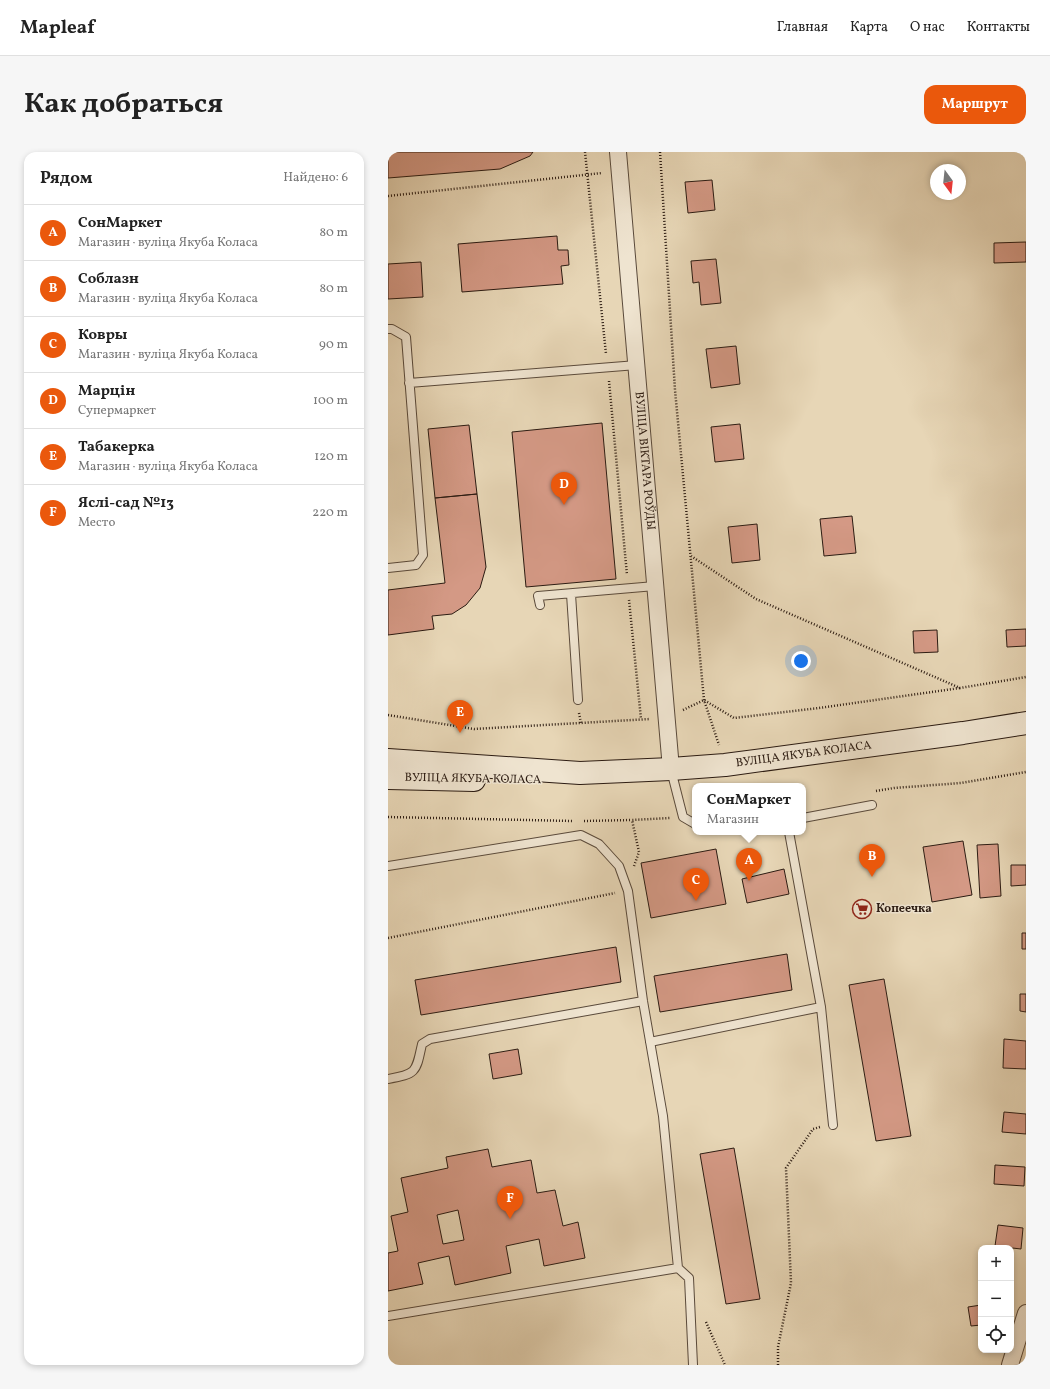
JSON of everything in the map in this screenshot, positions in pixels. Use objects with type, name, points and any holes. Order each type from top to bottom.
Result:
[{"type":"main road","name":"ВУЛІЦА ЯКУБА КОЛАСА","points":[[388,760],[580,773],[671,769],[725,765],[1026,723]]},
{"type":"main road","name":"ВУЛІЦА ЯКУБА КОЛАСА","points":[[388,778],[542,782],[580,773]]},
{"type":"street","name":"ВУЛІЦА ВІКТАРА РОЎДЫ","points":[[618,152],[621,172],[671,769]]},
{"type":"street","points":[[1010,1365],[1026,1313]]},
{"type":"lane","points":[[388,330],[392,329],[406,337],[423,555],[416,565],[388,568]]},
{"type":"lane","points":[[409,383],[637,365]]},
{"type":"lane","points":[[540,605],[538,596],[655,586]]},
{"type":"lane","points":[[571,594],[578,700]]},
{"type":"lane","points":[[671,769],[683,817],[692,822]]},
{"type":"lane","points":[[806,817],[872,805]]},
{"type":"lane","points":[[388,866],[581,835],[599,844],[619,866],[628,891],[643,1001],[663,1116],[678,1268],[689,1278],[693,1365]]},
{"type":"lane","points":[[790,835],[821,1007],[832,1125]]},
{"type":"lane","points":[[388,1079],[407,1076],[414,1072],[422,1044],[430,1039],[643,1001]]},
{"type":"lane","points":[[650,1042],[821,1007]]},
{"type":"lane","points":[[388,1316],[678,1268]]},
{"type":"path","points":[[585,152],[641,719]]},
{"type":"path","points":[[660,152],[675,390],[704,700],[725,765]]},
{"type":"path","points":[[388,196],[621,172]]},
{"type":"path","points":[[690,556],[756,599],[960,688]]},
{"type":"path","points":[[704,700],[734,718],[819,708],[1026,677]]},
{"type":"path","points":[[388,715],[474,729],[666,718],[704,700]]},
{"type":"path","points":[[872,792],[894,788],[961,783],[1026,772]]},
{"type":"path","points":[[388,817],[575,821]]},
{"type":"path","points":[[582,821],[683,817]]},
{"type":"path","points":[[388,938],[628,891],[630,877],[639,852],[632,820]]},
{"type":"path","points":[[778,1365],[778,1347],[791,1283],[786,1168],[813,1129],[832,1125]]},
{"type":"building","points":[[388,152],[533,152],[530,156],[500,169],[388,178]]},
{"type":"building","points":[[712,180],[715,210],[688,213],[685,182]]},
{"type":"building","points":[[557,236],[558,250],[568,250],[569,265],[561,266],[563,284],[462,292],[458,244]]},
{"type":"building","points":[[1026,242],[1026,262],[994,263],[994,243]]},
{"type":"building","points":[[716,259],[721,303],[701,305],[699,282],[693,283],[691,261]]},
{"type":"building","points":[[421,262],[423,297],[388,299],[388,264]]},
{"type":"building","points":[[736,346],[740,384],[711,388],[706,349]]},
{"type":"building","points":[[602,423],[616,579],[526,587],[512,432]]},
{"type":"building","points":[[740,424],[744,459],[715,462],[711,427]]},
{"type":"building","points":[[469,425],[477,494],[435,498],[428,429]]},
{"type":"building","points":[[477,494],[486,567],[480,588],[466,605],[452,614],[432,616],[434,629],[388,635],[388,590],[445,583],[435,498]]},
{"type":"building","points":[[852,516],[856,553],[824,556],[820,519]]},
{"type":"building","points":[[757,524],[760,560],[732,563],[728,527]]},
{"type":"building","points":[[1026,629],[1026,646],[1007,647],[1006,630]]},
{"type":"building","points":[[937,630],[938,652],[914,653],[913,631]]},
{"type":"building","points":[[963,841],[972,895],[932,902],[923,847]]},
{"type":"building","points":[[998,844],[1001,896],[980,898],[977,845]]},
{"type":"building","points":[[716,849],[726,904],[651,918],[641,863]]},
{"type":"building","points":[[1011,865],[1026,865],[1026,885],[1011,886]]},
{"type":"building","points":[[784,869],[789,894],[747,903],[742,879]]},
{"type":"building","points":[[1022,933],[1026,933],[1026,949],[1022,949]]},
{"type":"building","points":[[616,947],[621,982],[421,1015],[415,980]]},
{"type":"building","points":[[787,954],[792,990],[660,1012],[654,976]]},
{"type":"building","points":[[884,979],[911,1136],[876,1141],[849,985]]},
{"type":"building","points":[[1020,994],[1026,994],[1026,1012],[1020,1011]]},
{"type":"building","points":[[1004,1039],[1026,1041],[1026,1069],[1003,1068]]},
{"type":"building","points":[[518,1049],[522,1074],[493,1079],[489,1054]]},
{"type":"building","points":[[1004,1112],[1026,1114],[1026,1134],[1002,1132]]},
{"type":"building","points":[[734,1148],[760,1299],[726,1304],[700,1154]]},
{"type":"building","points":[[488,1149],[492,1167],[531,1160],[537,1193],[555,1190],[563,1226],[578,1222],[585,1258],[544,1266],[539,1239],[506,1246],[511,1273],[455,1285],[449,1256],[418,1263],[423,1284],[388,1291],[388,1253],[398,1251],[391,1216],[408,1212],[401,1178],[448,1168],[446,1157]],"holes":[[[458,1210],[464,1240],[443,1244],[437,1215]]]},
{"type":"building","points":[[995,1165],[1025,1167],[1024,1186],[994,1184]]},
{"type":"building","points":[[998,1225],[1023,1228],[1021,1249],[1014,1248],[1014,1245],[995,1245]]},
{"type":"building","points":[[978,1305],[978,1325],[971,1326],[968,1307]]},
{"type":"place","name":"Марцін","points":[[564,505]]},
{"type":"place","name":"Табакерка","points":[[460,733]]},
{"type":"place","name":"Соблазн","points":[[872,877]]},
{"type":"place","name":"СонМаркет","points":[[749,881]]},
{"type":"place","name":"Ковры","points":[[696,901]]},
{"type":"place","name":"Копеечка","points":[[862,909]]},
{"type":"place","name":"Яслі-сад №13","points":[[510,1219]]}]
